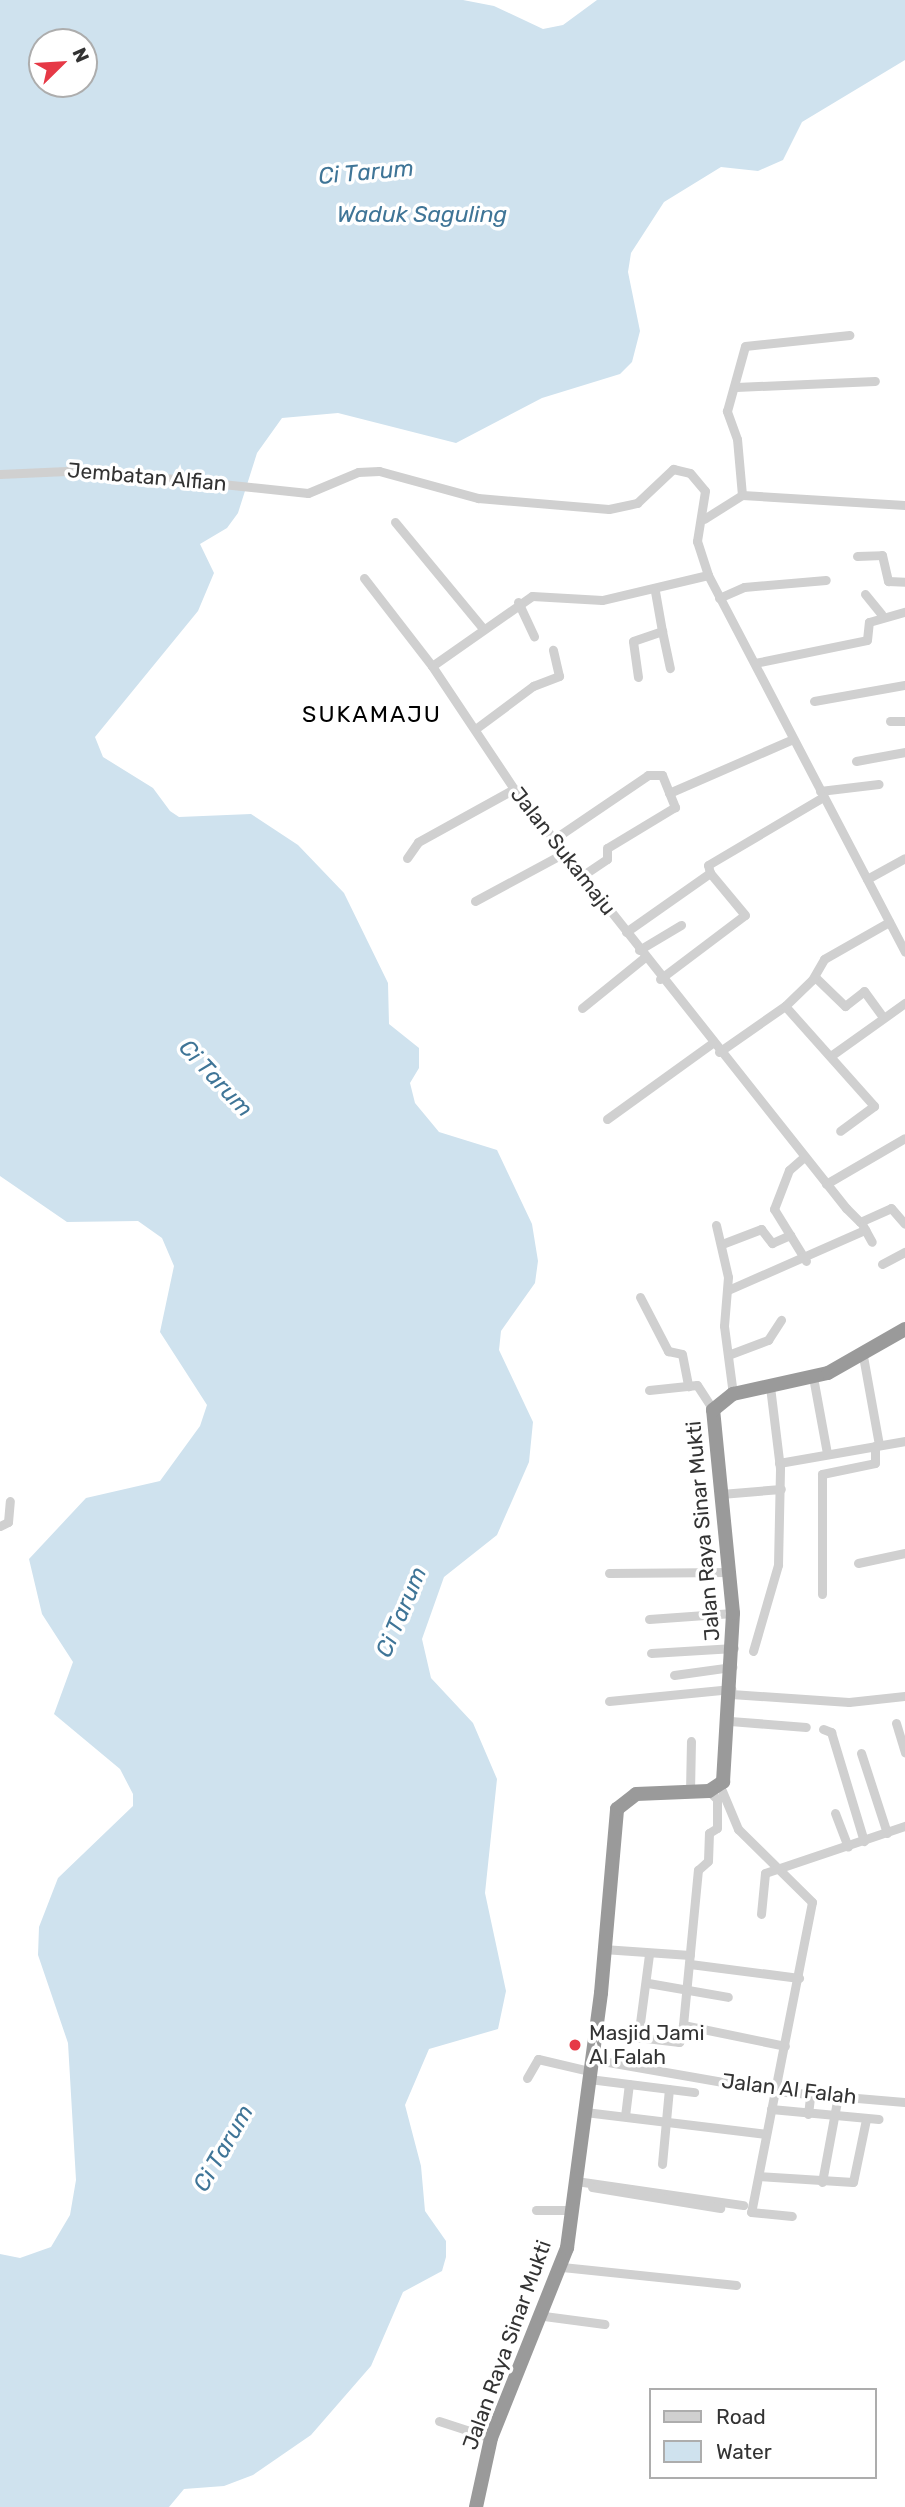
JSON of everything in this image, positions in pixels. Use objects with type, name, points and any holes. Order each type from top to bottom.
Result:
[{"type":"highway","name":"Jalan Raya Sinar Mukti","points":[[476,2507],[491,2438],[544,2316],[562,2267],[596,2032],[618,1806],[636,1794],[715,1789],[730,1721],[733,1613],[713,1410],[733,1394],[813,1377],[863,1356],[905,1329]]},
{"type":"street","points":[[742,495],[737,439],[727,411],[748,344],[849,335]]},
{"type":"street","points":[[736,387],[875,381]]},
{"type":"street","name":"Jembatan Alfian","points":[[0,474],[89,470],[313,493],[353,474],[379,471],[478,498],[609,509],[637,503],[662,475],[677,469],[703,485],[704,519]]},
{"type":"street","points":[[905,505],[742,495],[704,519],[697,541],[719,598],[905,952]]},
{"type":"street","points":[[395,522],[482,627]]},
{"type":"street","points":[[857,556],[882,555],[888,581],[905,582]]},
{"type":"street","points":[[432,666],[518,601],[550,593],[602,600],[655,592],[708,575]]},
{"type":"street","name":"Jalan Sukamaju","points":[[364,578],[478,727],[514,789],[711,1044],[862,1226],[872,1242]]},
{"type":"street","points":[[719,598],[744,587],[826,580]]},
{"type":"street","points":[[655,592],[670,668]]},
{"type":"street","points":[[865,594],[881,614]]},
{"type":"street","points":[[518,601],[534,636]]},
{"type":"street","points":[[755,663],[867,640],[868,622],[881,614],[905,612]]},
{"type":"street","points":[[638,677],[633,641],[662,631]]},
{"type":"street","points":[[478,727],[533,686],[559,676],[553,650]]},
{"type":"street","points":[[814,701],[905,685]]},
{"type":"street","points":[[890,721],[905,721]]},
{"type":"street","points":[[669,793],[793,739]]},
{"type":"street","points":[[856,761],[905,752]]},
{"type":"street","points":[[554,838],[648,775],[660,774],[674,808],[607,848],[608,858],[582,876]]},
{"type":"street","points":[[660,979],[745,915],[710,873],[708,864],[821,794],[879,784]]},
{"type":"street","points":[[407,858],[418,842],[514,789]]},
{"type":"street","points":[[475,901],[564,853]]},
{"type":"street","points":[[867,879],[905,859]]},
{"type":"street","points":[[626,932],[710,873]]},
{"type":"street","points":[[719,1052],[785,1006],[815,976],[824,959],[889,922]]},
{"type":"street","points":[[582,1008],[642,953],[681,925]]},
{"type":"street","points":[[815,976],[845,1006],[864,991],[883,1017]]},
{"type":"street","points":[[785,1006],[823,1054],[832,1055],[905,1003]]},
{"type":"street","points":[[607,1119],[711,1044]]},
{"type":"street","points":[[832,1055],[874,1108],[840,1131]]},
{"type":"street","points":[[826,1184],[905,1138]]},
{"type":"street","points":[[804,1157],[789,1170],[774,1206],[806,1261]]},
{"type":"street","points":[[728,1290],[806,1261],[891,1208],[905,1224]]},
{"type":"street","points":[[716,1225],[722,1244],[728,1290],[728,1355],[733,1394]]},
{"type":"street","points":[[722,1244],[761,1229],[772,1243],[790,1235]]},
{"type":"street","points":[[882,1264],[905,1252]]},
{"type":"street","points":[[640,1297],[668,1351],[682,1354],[688,1386]]},
{"type":"street","points":[[728,1355],[768,1340],[781,1320]]},
{"type":"street","points":[[822,1594],[822,1474],[876,1462],[877,1445],[863,1356]]},
{"type":"street","points":[[813,1377],[827,1452]]},
{"type":"street","points":[[753,1651],[778,1565],[781,1489],[770,1386]]},
{"type":"street","points":[[649,1390],[699,1387],[713,1410]]},
{"type":"street","points":[[779,1463],[827,1452],[905,1441]]},
{"type":"street","points":[[861,1448],[863,1466]]},
{"type":"street","points":[[721,1494],[781,1489]]},
{"type":"street","points":[[0,1526],[8,1522],[10,1501]]},
{"type":"street","points":[[858,1563],[905,1553]]},
{"type":"street","points":[[610,1573],[730,1572]]},
{"type":"street","points":[[649,1619],[733,1613]]},
{"type":"street","points":[[651,1653],[734,1648]]},
{"type":"street","points":[[674,1675],[733,1667]]},
{"type":"street","points":[[609,1701],[731,1692],[849,1702],[905,1696]]},
{"type":"street","points":[[730,1721],[806,1727]]},
{"type":"street","points":[[896,1723],[905,1753]]},
{"type":"street","points":[[822,1729],[831,1732],[864,1841]]},
{"type":"street","points":[[691,1741],[691,1792]]},
{"type":"street","points":[[861,1753],[887,1833]]},
{"type":"street","points":[[715,1789],[738,1829],[786,1870],[812,1902],[751,2211],[792,2217]]},
{"type":"street","points":[[596,2032],[679,2042],[688,1987],[698,1870],[708,1861],[709,1833],[717,1828],[715,1789]]},
{"type":"street","points":[[835,1813],[848,1847]]},
{"type":"street","points":[[761,1914],[765,1873],[786,1870],[905,1826]]},
{"type":"street","points":[[603,1949],[799,1978]]},
{"type":"street","points":[[638,2038],[648,1983],[649,1955]]},
{"type":"street","points":[[648,1983],[688,1987],[728,1997]]},
{"type":"street","points":[[683,2025],[785,2046]]},
{"type":"street","points":[[527,2078],[538,2059],[590,2070],[629,2084],[694,2092]]},
{"type":"street","name":"Jalan Al Falah","points":[[590,2070],[774,2091],[811,2091],[905,2102]]},
{"type":"street","points":[[625,2116],[629,2084]]},
{"type":"street","points":[[662,2164],[669,2089]]},
{"type":"street","points":[[808,2114],[811,2091]]},
{"type":"street","points":[[822,2182],[838,2096]]},
{"type":"street","points":[[771,2109],[878,2119]]},
{"type":"street","points":[[585,2112],[766,2134]]},
{"type":"street","points":[[759,2176],[853,2182],[866,2119]]},
{"type":"street","points":[[576,2181],[597,2188],[744,2207],[667,2198]]},
{"type":"street","points":[[537,2210],[571,2210]]},
{"type":"street","points":[[562,2267],[736,2285]]},
{"type":"street","points":[[544,2316],[604,2324]]},
{"type":"street","points":[[439,2421],[491,2438]]},
{"type":"water","name":"Waduk Saguling","points":[[0,0],[463,0],[494,6],[543,29],[563,25],[597,0],[905,0],[905,60],[802,122],[783,160],[758,171],[721,167],[664,202],[631,253],[628,272],[640,331],[632,362],[620,374],[542,398],[456,443],[338,413],[282,418],[257,453],[238,513],[227,528],[200,544],[214,573],[198,611],[95,737],[103,757],[153,788],[170,811],[179,817],[251,814],[298,845],[344,893],[388,983],[389,1024],[419,1048],[419,1068],[410,1083],[415,1103],[439,1132],[497,1150],[532,1224],[538,1261],[535,1283],[501,1331],[499,1350],[533,1422],[529,1462],[497,1535],[444,1577],[422,1639],[431,1678],[473,1723],[497,1779],[485,1893],[506,1991],[498,2029],[429,2049],[405,2105],[421,2166],[425,2211],[446,2241],[446,2257],[442,2271],[403,2292],[371,2366],[311,2435],[253,2475],[224,2486],[184,2489],[169,2507],[0,2507],[0,2254],[20,2258],[51,2247],[70,2215],[76,2180],[68,2043],[38,1955],[39,1927],[58,1878],[133,1806],[133,1794],[120,1769],[54,1714],[73,1662],[42,1614],[29,1559],[86,1498],[160,1481],[200,1426],[207,1405],[160,1332],[174,1266],[162,1238],[138,1221],[67,1222],[0,1176]]},
{"type":"place","name":"Masjid Jami Al Falah","points":[[575,2045]]},
{"type":"district","name":"SUKAMAJU","points":[[372,714]]},
{"type":"water label","name":"Ci Tarum","points":[[366,172]]},
{"type":"water label","name":"Ci Tarum","points":[[216,1078]]},
{"type":"water label","name":"Ci Tarum","points":[[401,1612]]},
{"type":"water label","name":"Ci Tarum","points":[[223,2148]]}]
